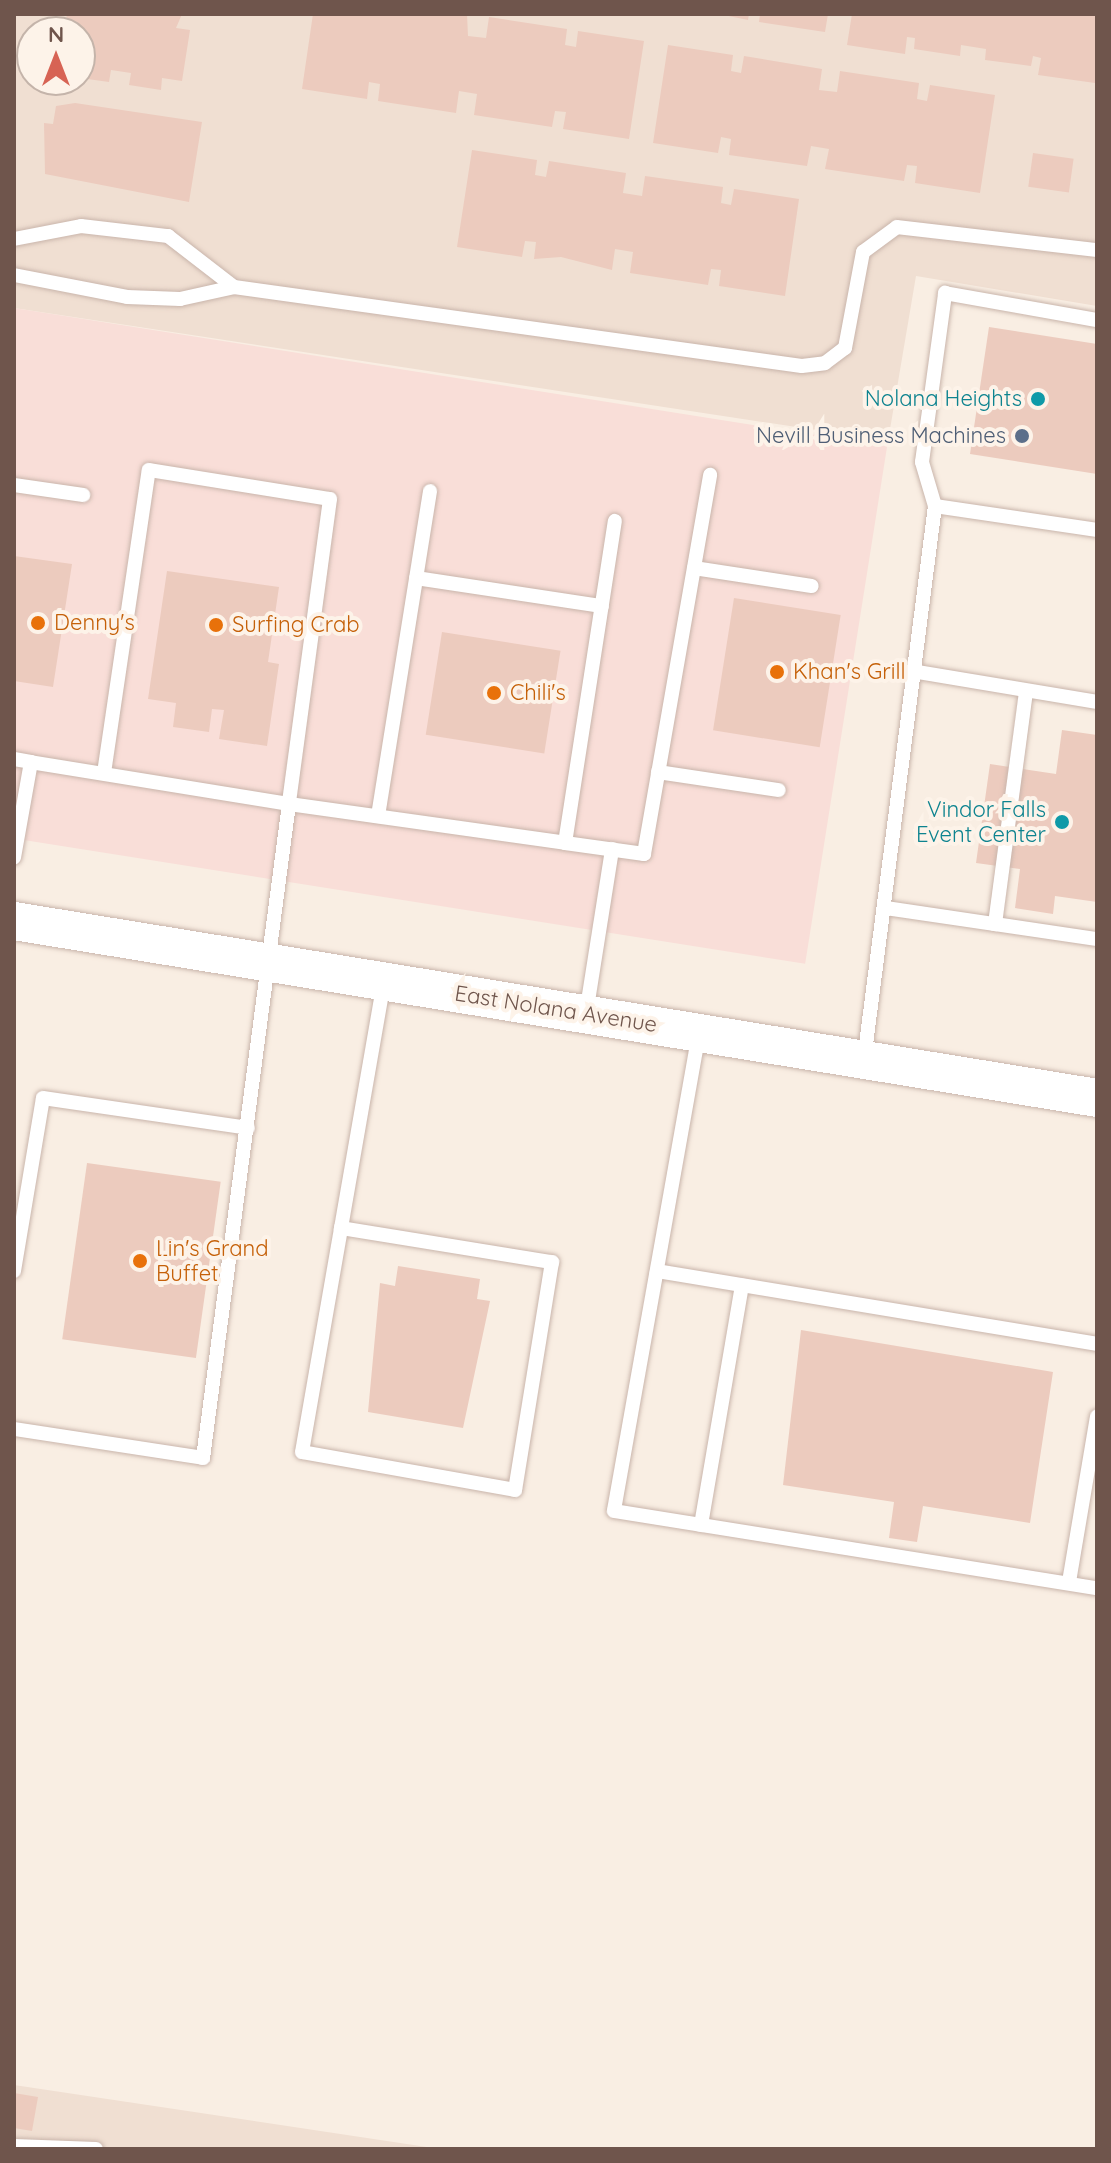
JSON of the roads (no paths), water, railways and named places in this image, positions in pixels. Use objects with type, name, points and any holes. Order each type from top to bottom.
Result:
[{"type":"main road","name":"East Nolana Avenue","points":[[14,921],[1097,1098]]},
{"type":"lane","points":[[14,239],[81,226],[168,236],[234,287]]},
{"type":"lane","points":[[14,275],[127,297],[180,299],[234,287],[802,366],[825,363],[845,348],[863,252],[897,227],[1097,250]]},
{"type":"lane","points":[[864,1060],[918,672],[935,506],[922,462],[945,293],[1097,320]]},
{"type":"lane","points":[[14,1429],[203,1458],[330,499],[149,470],[104,773]]},
{"type":"lane","points":[[14,759],[289,804],[644,854],[710,475]]},
{"type":"lane","points":[[14,485],[83,495]]},
{"type":"lane","points":[[378,816],[430,491]]},
{"type":"lane","points":[[935,506],[1097,530]]},
{"type":"lane","points":[[565,843],[615,521]]},
{"type":"lane","points":[[694,568],[812,586]]},
{"type":"lane","points":[[416,578],[602,606]]},
{"type":"lane","points":[[918,672],[1097,702]]},
{"type":"lane","points":[[995,924],[1026,691]]},
{"type":"lane","points":[[14,857],[31,762]]},
{"type":"lane","points":[[658,772],[779,790]]},
{"type":"lane","points":[[586,1014],[612,849]]},
{"type":"lane","points":[[886,908],[1097,939]]},
{"type":"lane","points":[[341,1228],[552,1262],[515,1490],[302,1452],[384,981]]},
{"type":"lane","points":[[700,1033],[614,1511],[1097,1588]]},
{"type":"lane","points":[[14,1271],[43,1098],[248,1128]]},
{"type":"lane","points":[[657,1271],[1097,1344]]},
{"type":"lane","points":[[701,1525],[742,1285]]},
{"type":"lane","points":[[1069,1582],[1097,1416]]},
{"type":"lane","points":[[14,2146],[96,2149]]},
{"type":"place","name":"Nolana Heights","points":[[1038,399]]},
{"type":"place","name":"Nevill Business Machines","points":[[1022,436]]},
{"type":"place","name":"Denny's","points":[[38,623]]},
{"type":"place","name":"Surfing Crab","points":[[216,625]]},
{"type":"place","name":"Khan's Grill","points":[[777,672]]},
{"type":"place","name":"Chili's","points":[[494,693]]},
{"type":"place","name":"Vindor Falls Event Center","points":[[1062,822]]},
{"type":"place","name":"Lin's Grand Buffet","points":[[140,1261]]}]
